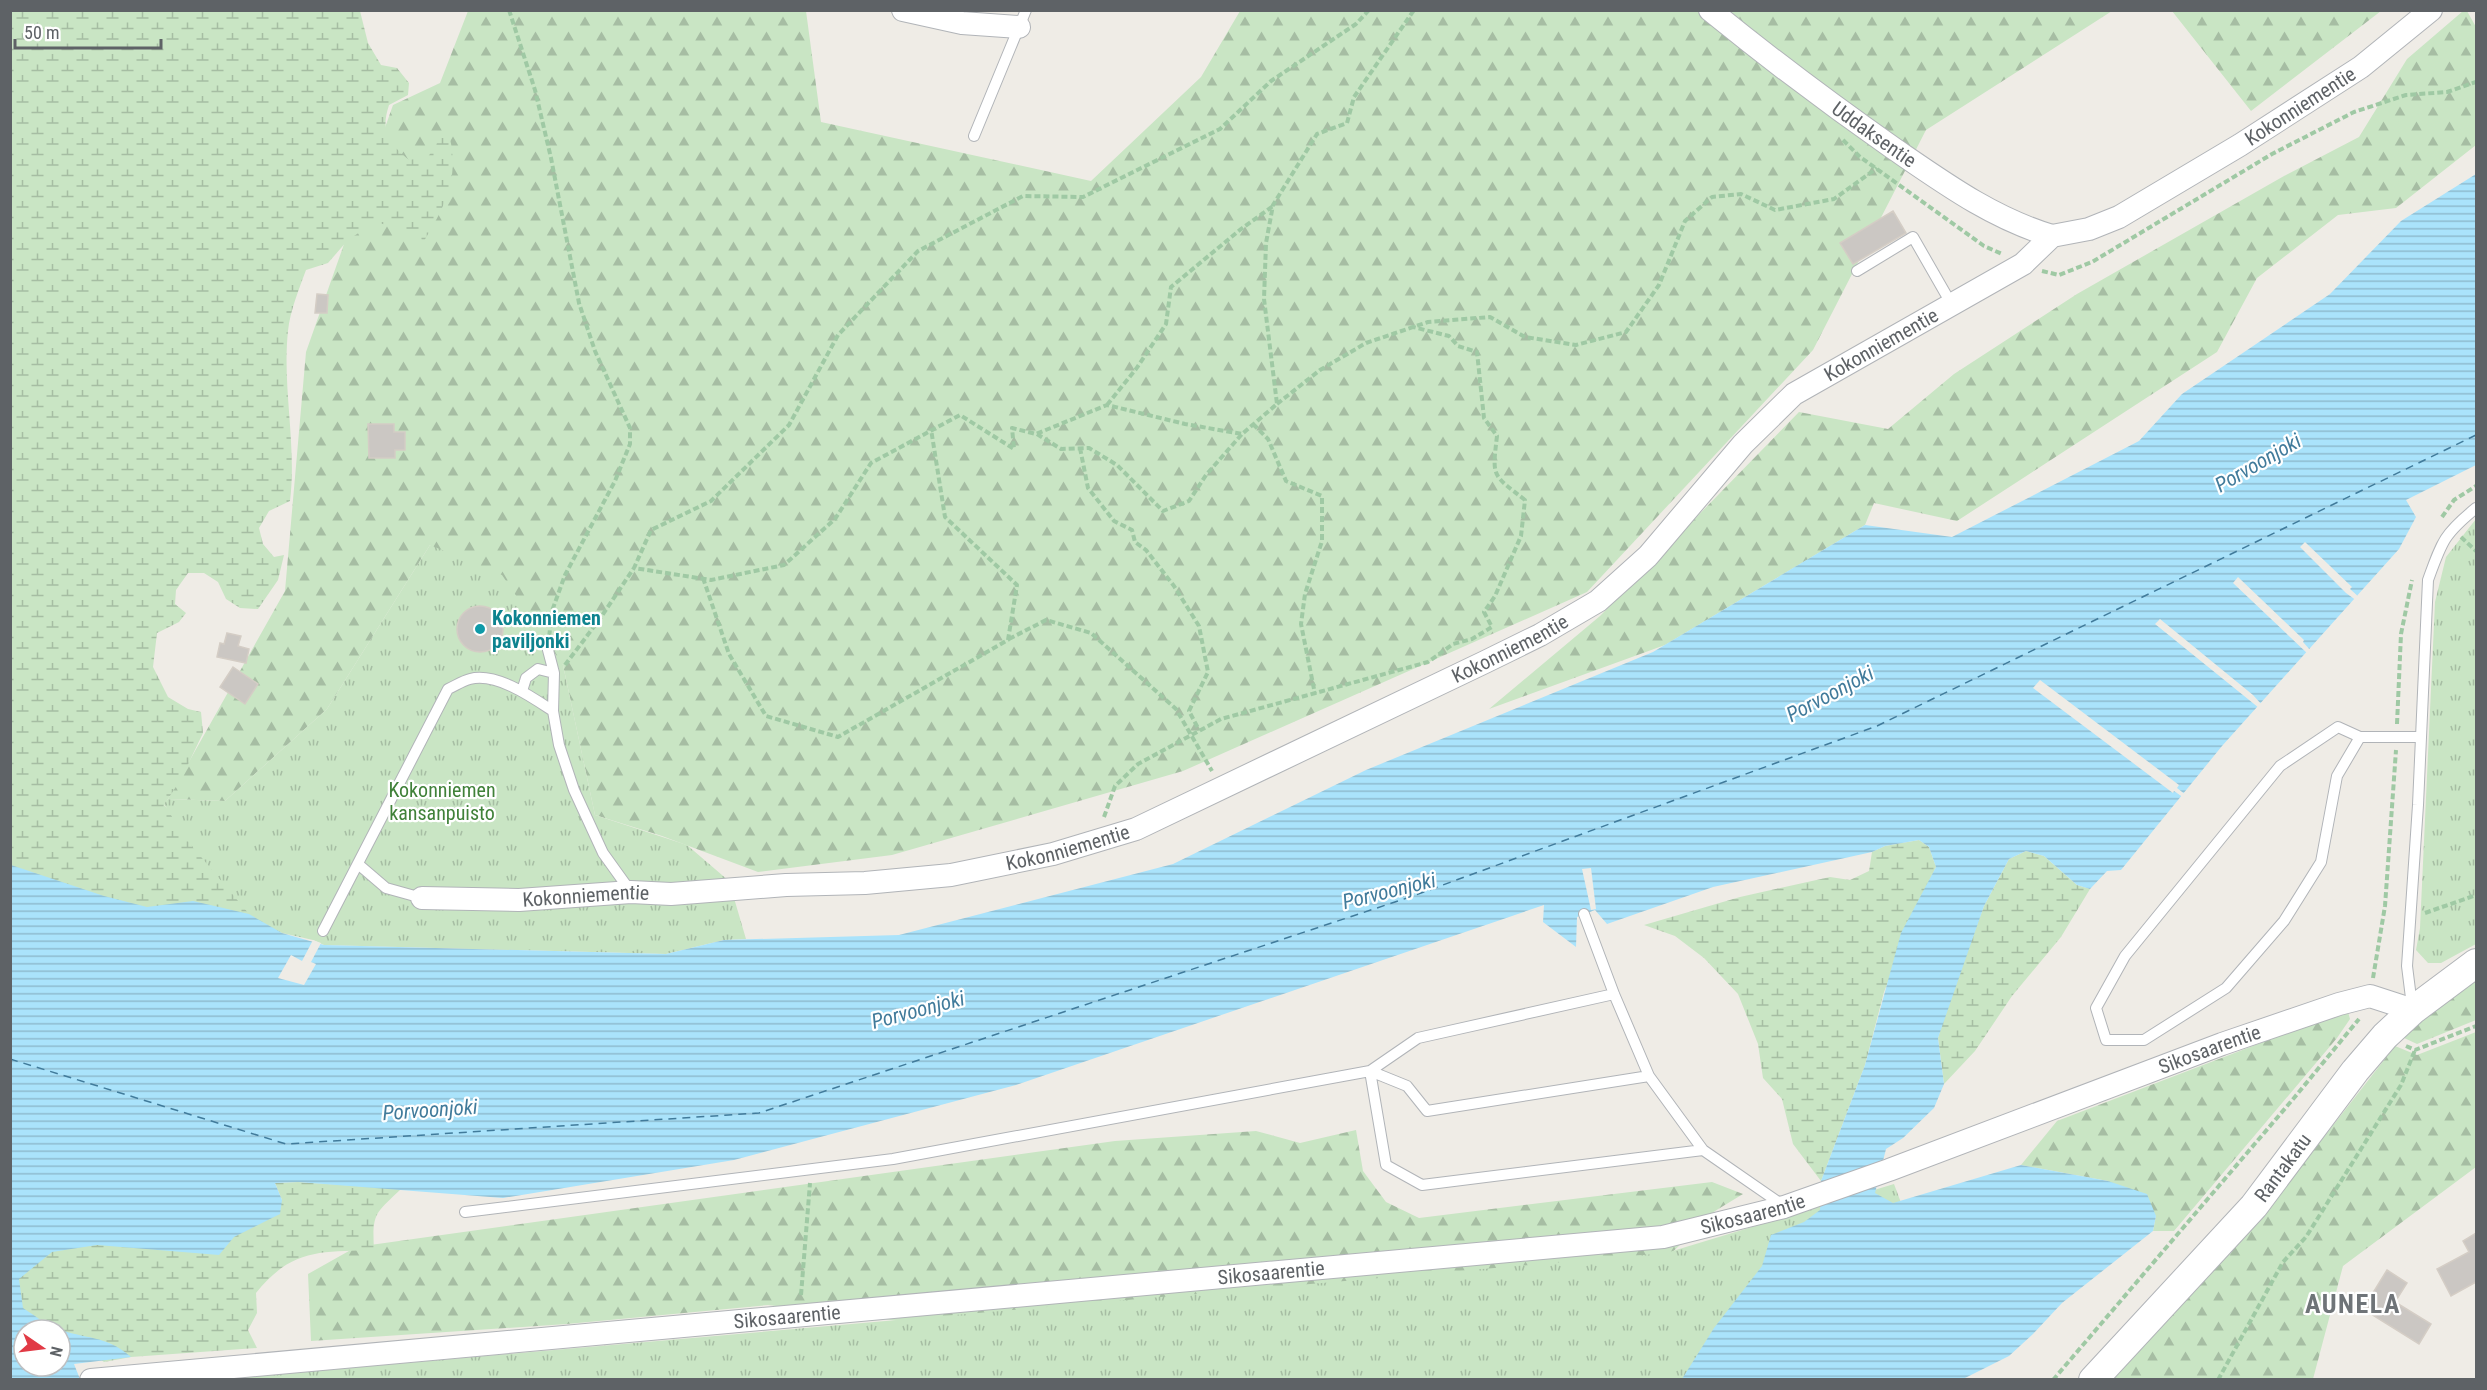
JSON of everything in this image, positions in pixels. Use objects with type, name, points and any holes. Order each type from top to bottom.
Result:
[{"type":"street","points":[[903,10],[962,23],[1023,19]]},
{"type":"street","name":"Uddaksentie","points":[[1710,10],[1833,107],[1962,196],[2022,227],[2052,236]]},
{"type":"street","name":"Kokonniementie","points":[[422,898],[519,900],[631,892],[671,894],[786,885],[865,883],[951,874],[1053,854],[1136,829],[1540,635],[1598,601],[1648,556],[1743,444],[1794,394],[2024,264],[2052,236],[2089,229],[2119,217],[2240,145],[2361,67],[2431,10]]},
{"type":"street","name":"Rantakatu","points":[[2092,1380],[2254,1206],[2355,1071],[2413,1010],[2476,963]]},
{"type":"street","points":[[2370,996],[2413,1010]]},
{"type":"street","name":"Sikosaarentie","points":[[91,1380],[1663,1236],[1784,1207],[1889,1170],[2222,1044],[2339,1004],[2370,996]]},
{"type":"lane","points":[[974,136],[1023,19]]},
{"type":"lane","points":[[1857,271],[1913,237],[1952,305]]},
{"type":"lane","points":[[2413,1010],[2407,966],[2418,805],[2419,737],[2428,580],[2440,547],[2451,528],[2476,508]]},
{"type":"lane","points":[[548,650],[554,673],[553,711],[559,745],[589,825],[603,854],[631,892]]},
{"type":"lane","points":[[522,691],[526,678],[538,669],[554,673]]},
{"type":"lane","points":[[323,931],[448,689],[471,678],[494,680],[522,691],[553,711]]},
{"type":"lane","points":[[2360,736],[2337,776],[2321,862],[2284,921],[2226,988],[2144,1040],[2106,1040],[2096,1008],[2125,956],[2280,766],[2338,727],[2360,736],[2419,737]]},
{"type":"lane","points":[[358,864],[386,888],[422,898]]},
{"type":"lane","points":[[1584,914],[1614,994],[1649,1076],[1703,1150],[1784,1207]]},
{"type":"lane","points":[[465,1212],[893,1159],[1370,1071],[1418,1038],[1614,994]]},
{"type":"lane","points":[[1370,1071],[1407,1086],[1427,1111],[1649,1076]]},
{"type":"lane","points":[[1370,1071],[1386,1165],[1422,1185],[1703,1150]]},
{"type":"path","points":[[509,10],[535,90],[551,158],[579,303],[595,351],[630,428],[630,444],[615,481],[565,575],[552,611],[548,650]]},
{"type":"path","points":[[554,673],[567,663],[634,568],[651,530],[711,501],[789,425],[838,335],[918,251],[1023,196],[1083,197],[1221,129],[1271,81],[1356,24],[1369,10]]},
{"type":"path","points":[[1036,434],[1107,405],[1136,369],[1166,324],[1171,287],[1273,205],[1317,134],[1347,123],[1354,97],[1414,10]]},
{"type":"path","points":[[2059,275],[2092,262],[2272,154],[2354,112],[2406,95],[2447,92],[2476,82]]},
{"type":"path","points":[[634,568],[711,580],[784,565],[835,519],[871,463],[960,415],[1014,449],[1012,428],[1036,434],[1061,449],[1089,448],[1117,465],[1163,510],[1189,501],[1206,475],[1253,424],[1320,370],[1366,343],[1428,322],[1490,317],[1525,337],[1576,345],[1626,332],[1659,285],[1685,221],[1712,197],[1741,194],[1774,210],[1834,199],[1877,168]]},
{"type":"path","points":[[1273,205],[1266,243],[1264,299],[1277,404]]},
{"type":"path","points":[[1108,838],[1104,817],[1114,786],[1138,764],[1190,734],[1221,719],[1428,662],[1453,644],[1472,639],[1492,627],[1484,612],[1495,596],[1521,536],[1525,500],[1498,479],[1494,466],[1497,436],[1484,418],[1477,352],[1458,346],[1449,336],[1413,327]]},
{"type":"path","points":[[1107,405],[1184,424],[1242,434]]},
{"type":"path","points":[[1253,424],[1268,439],[1286,481],[1322,496],[1322,541],[1305,594],[1301,624],[1315,694]]},
{"type":"path","points":[[931,429],[945,517],[1017,585],[1008,640]]},
{"type":"path","points":[[1080,448],[1088,488],[1114,521],[1132,530],[1135,542],[1146,550],[1174,586],[1199,626],[1208,672],[1189,711],[1199,730]]},
{"type":"path","points":[[2435,526],[2454,500],[2476,486]]},
{"type":"path","points":[[2053,1380],[2356,1024],[2370,996],[2385,906],[2401,634],[2414,572]]},
{"type":"path","points":[[702,578],[729,654],[766,716],[838,737],[1046,620],[1091,633],[1176,709],[1222,788]]},
{"type":"path","points":[[2410,919],[2476,895]]},
{"type":"path","points":[[2218,1380],[2283,1262],[2306,1237],[2401,1085],[2415,1050]]},
{"type":"path","points":[[799,1314],[811,1169]]},
{"type":"green space","points":[[11,11],[360,11],[368,43],[381,65],[397,68],[409,83],[408,95],[389,105],[386,114],[386,130],[396,148],[409,160],[428,157],[447,127],[453,159],[450,187],[440,213],[424,241],[398,228],[375,222],[348,240],[328,263],[306,270],[288,331],[287,373],[292,459],[290,501],[269,511],[259,528],[263,544],[274,557],[284,555],[278,580],[258,609],[240,608],[226,599],[218,582],[204,573],[188,573],[176,590],[175,604],[186,613],[179,622],[157,633],[153,667],[168,697],[188,709],[201,712],[203,733],[181,779],[164,805],[282,933],[11,895]]},
{"type":"green space","points":[[468,11],[806,11],[821,122],[1091,181],[1201,77],[1240,11],[2112,11],[1926,130],[1813,350],[1587,592],[1183,771],[892,855],[758,872],[662,836],[595,815],[563,665],[430,545],[327,709],[225,801],[168,799],[285,591],[306,352],[393,105],[440,83]]},
{"type":"green space","points":[[2172,11],[2381,11],[2251,111]]},
{"type":"green space","points":[[2463,11],[2467,11],[2476,27],[2476,145],[2396,208],[2338,215],[2257,278],[2217,352],[1957,521],[1874,503],[1865,525],[1665,645],[1489,709],[1600,616],[1799,412],[1888,429],[1954,374],[2077,294],[2284,176],[2359,137],[2407,59]]},
{"type":"green space","points":[[2476,519],[2476,944],[2441,963],[2428,963],[2416,950],[2420,928],[2435,602],[2446,557]]},
{"type":"green space","name":"Kokonniemen kansanpuisto","points":[[430,545],[502,575],[563,665],[595,815],[687,845],[729,881],[746,939],[724,940],[666,954],[324,945],[282,933],[249,914],[186,839],[164,804],[168,799],[225,801],[327,709]]},
{"type":"green space","points":[[1919,840],[1929,847],[1936,867],[1884,992],[1865,1065],[1821,1181],[1793,1144],[1782,1099],[1763,1078],[1758,1044],[1738,994],[1704,958],[1675,936],[1644,925],[1740,897],[1830,877],[1850,880],[1869,871],[1872,852],[1885,846]]},
{"type":"green space","points":[[2026,851],[2044,856],[2077,885],[2090,889],[2061,937],[2012,996],[1975,1051],[1944,1084],[1938,1038],[1951,995],[1984,906],[2009,859]]},
{"type":"green space","points":[[2476,975],[2476,1020],[2417,1044],[2402,1037]]},
{"type":"green space","points":[[2344,1011],[2348,1012],[2350,1019],[2337,1038],[2174,1231],[2153,1231],[2156,1216],[2108,1181],[2021,1165],[2057,1121]]},
{"type":"green space","points":[[2476,1032],[2476,1167],[2343,1266],[2313,1379],[2113,1380],[2295,1174],[2395,1046],[2417,1055]]},
{"type":"green space","points":[[1356,1130],[1363,1171],[1386,1202],[1419,1218],[1712,1182],[1743,1194],[1715,1211],[1653,1271],[1063,1341],[768,1305],[567,1324],[311,1341],[308,1274],[356,1247],[1115,1141],[1256,1131],[1300,1143]]},
{"type":"green space","points":[[298,1182],[401,1189],[377,1215],[374,1228],[374,1250],[309,1255],[295,1260],[269,1278],[256,1293],[257,1313],[248,1330],[257,1348],[131,1357],[104,1362],[72,1339],[72,1318],[23,1318],[11,1210],[282,1200],[275,1183]]},
{"type":"green space","points":[[1894,1184],[1906,1216],[1842,1379],[210,1380],[1666,1253]]},
{"type":"water","name":"Porvoonjoki","points":[[2476,174],[2476,465],[2406,500],[2416,517],[2399,549],[2222,746],[2121,870],[2107,871],[2090,889],[2077,885],[2044,856],[2026,851],[2009,859],[1984,906],[1938,1038],[1944,1084],[1934,1108],[1903,1138],[1886,1149],[1875,1193],[1893,1203],[2021,1165],[2108,1181],[2147,1194],[2156,1216],[2153,1231],[2062,1303],[2009,1356],[1963,1379],[1682,1379],[1714,1328],[1762,1266],[1771,1235],[1804,1222],[1820,1210],[1821,1181],[1865,1065],[1901,933],[1936,867],[1929,847],[1919,840],[1713,887],[1607,924],[1595,910],[1577,917],[1576,947],[1543,922],[1544,905],[1016,1085],[734,1160],[503,1198],[298,1182],[275,1183],[282,1200],[280,1214],[234,1237],[219,1255],[97,1245],[52,1252],[19,1279],[23,1308],[38,1318],[12,1318],[12,1378],[72,1378],[72,1333],[112,1344],[131,1357],[74,1364],[80,1379],[11,1380],[11,865],[104,896],[147,907],[193,901],[249,914],[282,933],[324,945],[666,954],[724,940],[899,935],[1173,864],[1366,770],[1653,652],[1865,525],[1952,537],[2139,441],[2182,394],[2330,294],[2401,221]]},
{"type":"pier","points":[[2305,542],[2352,587],[2350,589],[2360,598],[2357,601],[2300,547]]},
{"type":"pier","points":[[2238,577],[2304,640],[2303,642],[2311,651],[2308,654],[2233,583]]},
{"type":"pier","points":[[2160,619],[2253,695],[2262,705],[2259,708],[2155,624]]},
{"type":"pier","points":[[2040,680],[2179,785],[2177,788],[2186,795],[2184,798],[2174,791],[2173,793],[2033,688]]},
{"type":"pier","points":[[1591,868],[1596,909],[1591,910],[1582,869]]},
{"type":"pier","points":[[313,940],[321,943],[311,962],[316,964],[304,985],[278,978],[291,955],[302,961]]},
{"type":"building","points":[[1893,211],[1906,233],[1853,264],[1840,243]]},
{"type":"building","points":[[317,294],[328,295],[327,313],[315,313]]},
{"type":"building","points":[[368,424],[394,424],[394,432],[405,432],[405,450],[395,450],[395,458],[369,458]]},
{"type":"building","name":"Kokonniemen paviljonki","points":[[480,606],[496,613],[503,629],[496,645],[480,652],[464,645],[457,629],[464,613]]},
{"type":"building","points":[[227,633],[241,636],[238,646],[249,649],[246,663],[217,657],[220,643],[224,644]]},
{"type":"building","points":[[233,667],[258,684],[245,704],[220,687]]},
{"type":"building","points":[[2476,1233],[2476,1282],[2451,1296],[2437,1269],[2469,1252],[2463,1241]]},
{"type":"building","points":[[2387,1270],[2407,1283],[2395,1302],[2431,1324],[2419,1344],[2363,1309]]},
{"type":"ferry route","points":[[10,1059],[286,1144],[759,1113],[1410,897],[1877,726],[2476,435]]},
{"type":"place","name":"Kokonniemen paviljonki","points":[[480,629]]},
{"type":"district","name":"AUNELA","points":[[2353,1304]]}]
